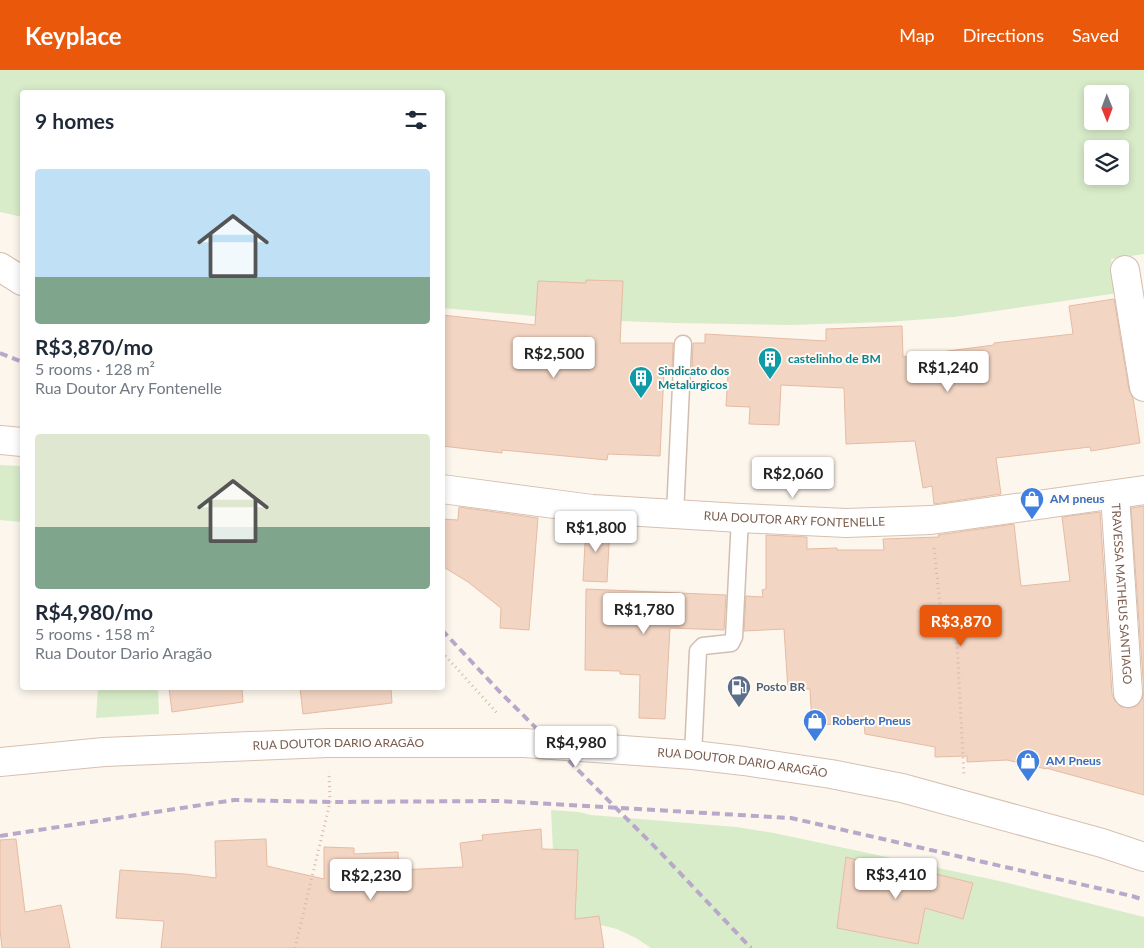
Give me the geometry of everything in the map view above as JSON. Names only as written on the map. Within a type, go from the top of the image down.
[{"type":"main road","points":[[0,267],[20,280]]},
{"type":"main road","points":[[1125,270],[1141,347],[1144,387]]},
{"type":"main road","points":[[0,440],[20,442]]},
{"type":"main road","name":"RUA DOUTOR ARY FONTENELLE","points":[[445,489],[592,509],[846,523],[931,520],[1144,490]]},
{"type":"main road","name":"TRAVESSA MATHEUS SANTIAGO","points":[[1116,494],[1128,693]]},
{"type":"main road","name":"RUA DOUTOR DARIO ARAGÃO","points":[[0,762],[104,752],[327,743],[524,744],[693,755],[830,774],[902,788],[1102,843],[1144,857]]},
{"type":"lane","points":[[675,514],[684,344]]},
{"type":"lane","points":[[693,755],[698,651],[703,646],[728,644],[734,638],[740,518]]},
{"type":"path","points":[[931,520],[942,625],[956,624],[966,806]]},
{"type":"path","points":[[445,655],[524,744]]},
{"type":"path","points":[[295,948],[330,802],[327,743]]},
{"type":"green space","points":[[0,70],[1144,70],[1144,254],[1111,259],[1118,293],[954,317],[888,322],[789,325],[566,319],[445,308],[445,90],[20,90],[20,217],[0,212]]},
{"type":"green space","points":[[0,465],[20,466],[20,522],[0,520]]},
{"type":"green space","points":[[98,690],[158,690],[159,714],[96,718]]},
{"type":"green space","points":[[551,810],[736,827],[774,833],[1004,882],[1144,917],[1144,948],[651,948],[617,929],[567,917],[555,891]]},
{"type":"building","points":[[586,280],[623,281],[620,343],[673,343],[672,372],[664,372],[660,456],[608,454],[607,460],[502,450],[502,453],[445,446],[445,315],[535,325],[538,281],[586,283]]},
{"type":"building","points":[[1114,299],[1140,443],[1091,451],[1090,447],[996,458],[1001,494],[934,504],[932,486],[923,488],[915,441],[846,444],[844,388],[781,385],[779,425],[749,424],[750,407],[726,406],[728,375],[692,373],[693,343],[705,343],[705,334],[826,341],[826,329],[902,326],[903,357],[994,345],[994,343],[1073,334],[1069,306]]},
{"type":"building","points":[[1144,506],[1144,692],[1131,508]]},
{"type":"building","points":[[459,507],[538,518],[529,630],[500,628],[501,608],[468,582],[445,568],[445,519],[458,520]]},
{"type":"building","points":[[1100,512],[1112,694],[1115,701],[1121,707],[1130,708],[1137,706],[1144,692],[1144,795],[1046,768],[1007,760],[967,762],[967,756],[935,757],[935,747],[865,734],[864,723],[812,725],[810,689],[788,690],[784,629],[744,631],[746,596],[763,597],[762,590],[766,589],[766,535],[807,537],[807,549],[884,550],[883,539],[939,537],[938,535],[1014,524],[1021,586],[1070,581],[1062,517]]},
{"type":"building","points":[[586,524],[610,526],[607,582],[583,581]]},
{"type":"building","points":[[586,589],[726,595],[724,630],[670,628],[665,719],[639,718],[640,675],[620,674],[620,671],[585,670]]},
{"type":"building","points":[[169,690],[242,690],[243,702],[172,712]]},
{"type":"building","points":[[300,690],[391,690],[392,703],[303,714]]},
{"type":"building","points":[[541,829],[542,849],[578,850],[575,919],[599,916],[604,948],[161,948],[164,921],[116,918],[120,870],[216,878],[215,841],[266,839],[267,866],[324,879],[324,847],[354,848],[354,854],[398,852],[399,870],[463,867],[460,843],[483,840],[482,835]]},
{"type":"building","points":[[16,839],[25,912],[61,905],[70,948],[2,948],[0,930],[0,840]]},
{"type":"building","points":[[846,857],[893,870],[894,864],[973,883],[963,919],[925,908],[918,944],[837,928]]},
{"type":"railway","points":[[0,353],[20,361]]},
{"type":"railway","points":[[445,633],[499,691],[661,853],[751,948]]},
{"type":"railway","points":[[0,836],[234,800],[330,802],[499,801],[791,818],[1144,900]]},
{"type":"place","name":"castelinho de BM","points":[[770,380]]},
{"type":"place","name":"Sindicato dos Metalúrgicos","points":[[641,399]]},
{"type":"place","name":"AM pneus","points":[[1032,520]]},
{"type":"place","name":"Posto BR","points":[[739,708]]},
{"type":"place","name":"Roberto Pneus","points":[[815,742]]},
{"type":"place","name":"AM Pneus","points":[[1028,782]]}]
